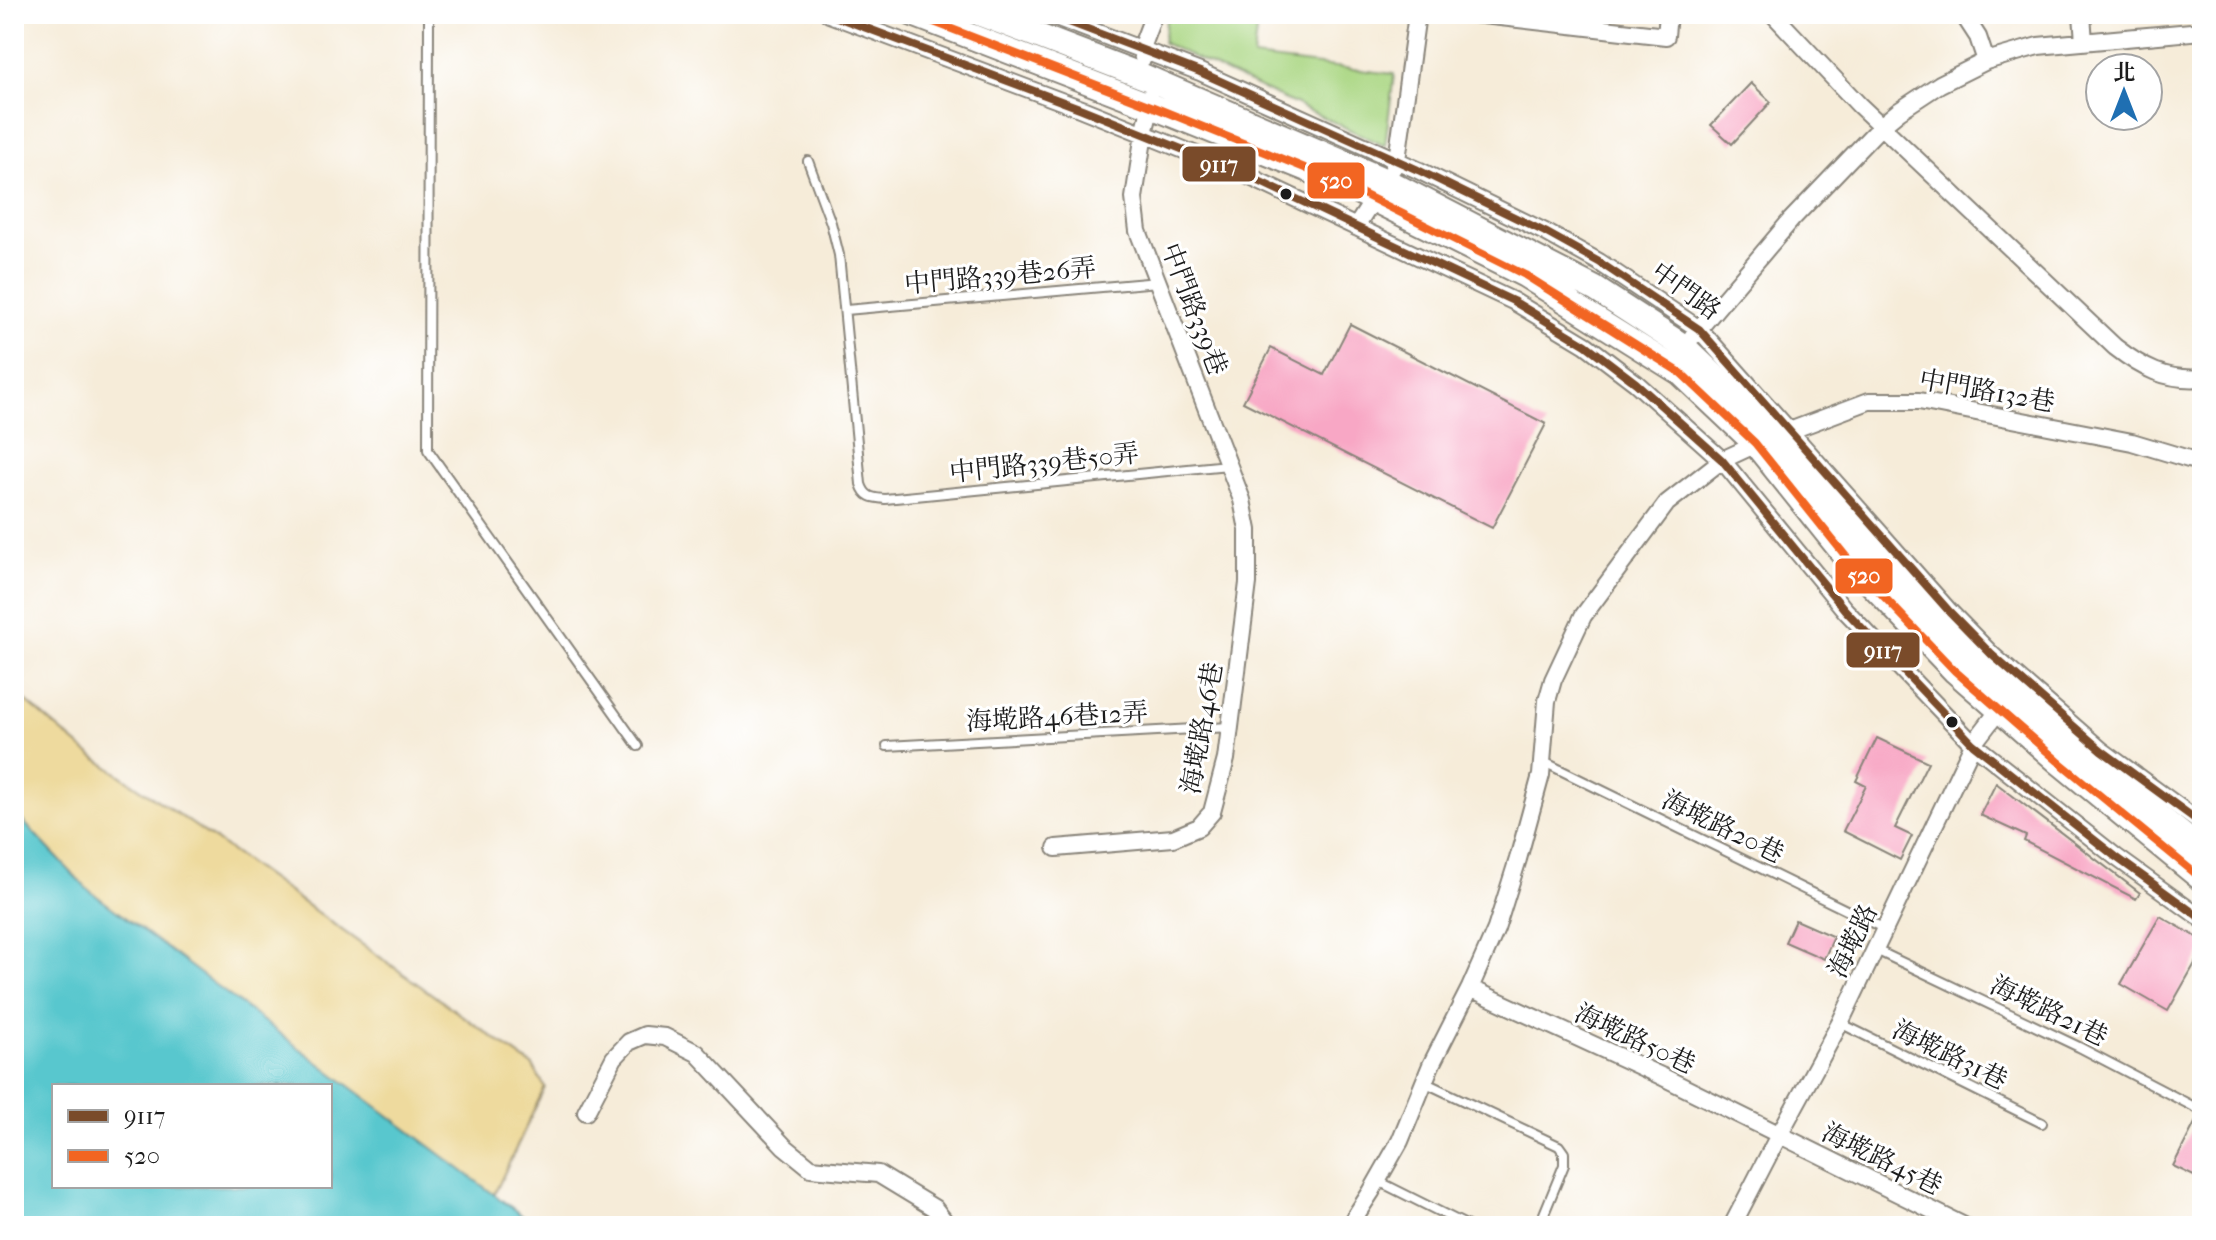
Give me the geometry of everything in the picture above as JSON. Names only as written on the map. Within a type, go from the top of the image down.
[{"type":"main road","name":"中門路","points":[[913,14],[1337,181],[1386,180],[1525,275],[1681,373],[1773,437]]},
{"type":"main road","name":"中門路","points":[[981,14],[1145,77],[1386,180],[1691,338],[1773,437],[1848,559],[1955,671],[2012,696],[2202,851]]},
{"type":"main road","name":"中門路","points":[[2012,696],[2058,761],[2202,879]]},
{"type":"street","points":[[829,14],[1144,133],[1246,175],[1513,301],[1586,345],[1636,383],[1722,460],[1845,610],[1973,744],[2116,857],[2202,919]]},
{"type":"street","name":"中門路","points":[[1048,14],[1200,72],[1386,180]]},
{"type":"street","points":[[1141,48],[1154,14]]},
{"type":"street","points":[[1356,227],[1386,180],[1417,14]]},
{"type":"street","points":[[1474,14],[1666,36],[1668,14]]},
{"type":"street","points":[[1773,14],[1859,105],[2127,356],[2162,375],[2202,378]]},
{"type":"street","points":[[1963,14],[1978,37],[1986,61]]},
{"type":"street","points":[[2082,14],[2084,42]]},
{"type":"street","points":[[1691,338],[1791,220],[1882,125],[1940,84],[1986,61],[2038,46],[2202,31]]},
{"type":"street","name":"中門路339巷","points":[[1141,48],[1151,106],[1134,198],[1138,231],[1242,500],[1248,530],[1248,583]]},
{"type":"street","name":"中門路132巷","points":[[1349,1226],[1400,1141],[1424,1082],[1496,929],[1541,775],[1547,701],[1553,680],[1583,616],[1667,503],[1722,460],[1869,401],[1919,401],[2132,442],[2202,463]]},
{"type":"street","name":"中門路","points":[[1773,437],[1992,655],[2012,696],[2101,750],[2202,824]]},
{"type":"street","name":"海墘路46巷","points":[[1056,848],[1173,838],[1199,827],[1212,812],[1226,759],[1248,583]]},
{"type":"street","name":"海墘路","points":[[1732,1226],[1840,1023],[1973,744],[2012,696]]},
{"type":"street","name":"海墘路50巷","points":[[1470,988],[1661,1076],[1779,1135]]},
{"type":"street","points":[[586,1112],[614,1058],[629,1042],[645,1035],[665,1037],[697,1053],[784,1146],[811,1168],[878,1174],[934,1208],[948,1226]]},
{"type":"street","name":"海墘路45巷","points":[[1779,1135],[1964,1226]]},
{"type":"lane","points":[[429,14],[428,450],[638,746]]},
{"type":"lane","points":[[808,161],[831,223],[839,255],[846,310]]},
{"type":"lane","name":"中門路339巷26弄","points":[[846,310],[1159,282]]},
{"type":"lane","name":"中門路339巷50弄","points":[[846,310],[861,484],[864,493],[872,498],[1229,465]]},
{"type":"lane","name":"海墘路46巷12弄","points":[[887,746],[1230,727]]},
{"type":"lane","name":"海墘路20巷","points":[[1542,761],[1886,929]]},
{"type":"lane","name":"海墘路21巷","points":[[1876,950],[2079,1047],[2202,1111]]},
{"type":"lane","name":"海墘路31巷","points":[[1840,1023],[2042,1123]]},
{"type":"lane","points":[[1424,1082],[1559,1146],[1564,1153],[1564,1165],[1539,1226]]},
{"type":"lane","points":[[1377,1181],[1468,1226]]},
{"type":"green space","points":[[1167,14],[1258,14],[1253,57],[1394,74],[1385,146],[1163,43]]},
{"type":"sand","points":[[14,691],[85,751],[533,1066],[545,1087],[494,1195],[86,888],[14,812]]},
{"type":"water","points":[[14,812],[86,888],[536,1226],[14,1226]]},
{"type":"building","points":[[1751,83],[1771,102],[1732,144],[1711,125]]},
{"type":"building","points":[[1350,324],[1546,424],[1492,528],[1243,402],[1271,348],[1324,375]]},
{"type":"building","points":[[1877,738],[1928,762],[1895,828],[1912,836],[1900,860],[1843,831],[1866,786],[1856,781]]},
{"type":"building","points":[[1996,783],[2140,893],[2136,899],[2024,841],[2026,836],[1980,815]]},
{"type":"building","points":[[2160,916],[2202,940],[2202,951],[2168,1011],[2121,984]]},
{"type":"building","points":[[1795,920],[1834,937],[1824,959],[1785,942]]},
{"type":"building","points":[[2198,1117],[2202,1118],[2202,1180],[2173,1166]]},
{"type":"transit line","name":"9117","points":[[829,14],[1082,109],[1246,175],[1513,301],[1586,345],[1636,383],[1722,460],[1845,610],[1973,744],[2116,857],[2202,919]]},
{"type":"transit line","name":"520","points":[[913,14],[1337,181],[1525,275],[1681,373],[1755,443],[1848,559],[1955,671],[2058,761],[2202,879]]},
{"type":"transit line","name":"9117","points":[[1048,14],[1200,72],[1418,170],[1599,262],[1699,329],[1948,610],[1992,655],[2101,750],[2202,824]]}]
